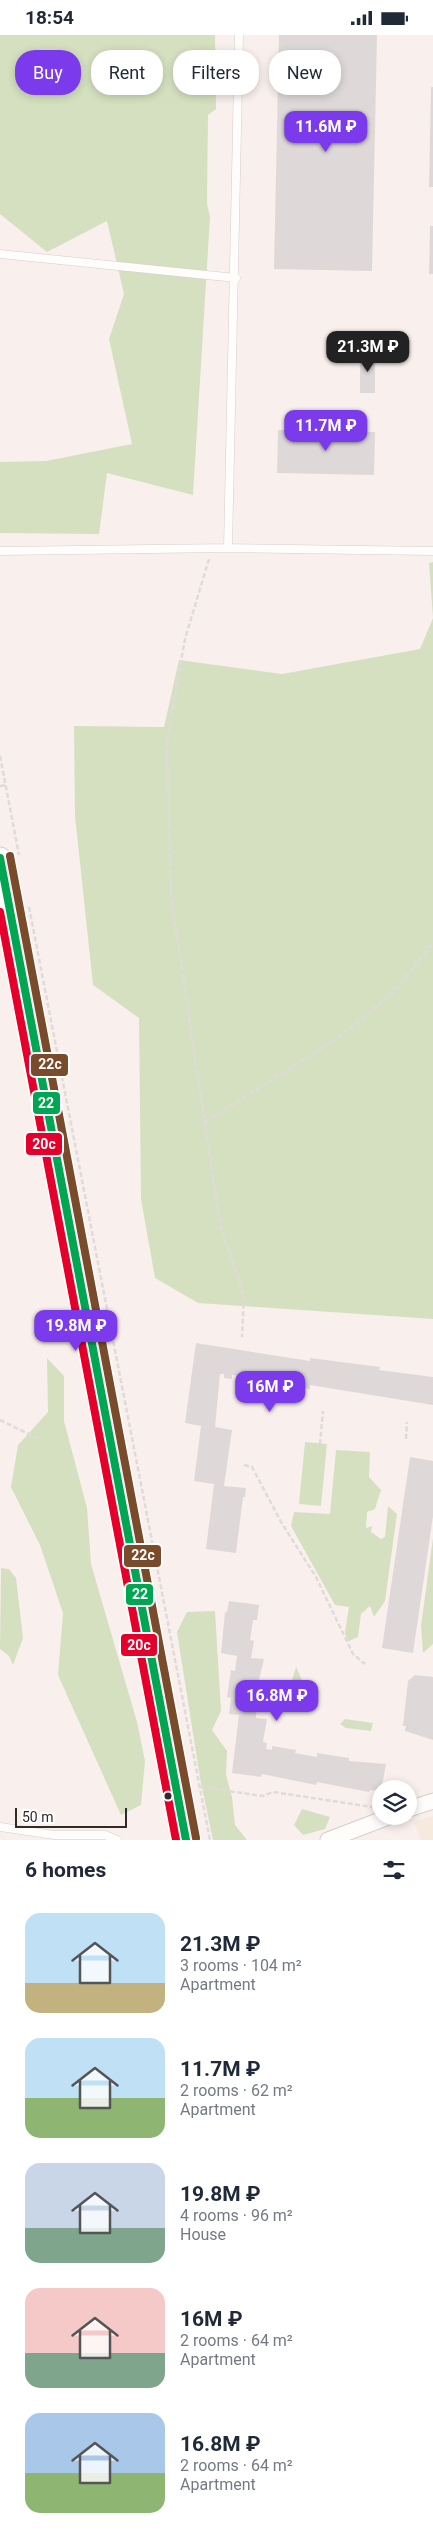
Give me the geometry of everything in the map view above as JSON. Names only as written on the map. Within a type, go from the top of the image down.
[{"type":"street","points":[[0,858],[186,1840]]},
{"type":"street","points":[[417,1806],[433,1801]]},
{"type":"street","points":[[328,1840],[372,1823]]},
{"type":"lane","points":[[228,548],[236,278],[239,35]]},
{"type":"lane","points":[[0,254],[236,278]]},
{"type":"lane","points":[[0,551],[228,548],[433,551]]},
{"type":"lane","points":[[0,1827],[54,1835],[105,1835],[117,1840]]},
{"type":"path","points":[[212,548],[185,639],[167,741],[171,897],[220,1223],[244,1296],[242,1337]]},
{"type":"path","points":[[0,756],[21,864]]},
{"type":"path","points":[[0,786],[6,785]]},
{"type":"path","points":[[28,903],[210,1840]]},
{"type":"path","points":[[205,1122],[336,1039],[395,991],[433,942]]},
{"type":"path","points":[[320,1444],[323,1411]]},
{"type":"path","points":[[0,1420],[39,1439]]},
{"type":"path","points":[[406,1439],[407,1422]]},
{"type":"path","points":[[244,1465],[252,1467],[281,1522],[316,1577],[353,1654],[365,1664]]},
{"type":"path","points":[[200,1787],[263,1796],[273,1792],[372,1807]]},
{"type":"shaded area","points":[[433,1816],[433,1840],[421,1840],[415,1825],[417,1825],[417,1821]]},
{"type":"green space","points":[[0,35],[215,35],[215,50],[173,50],[173,95],[216,95],[216,109],[208,115],[207,204],[210,217],[193,495],[107,473],[99,534],[0,533],[0,462],[46,461],[132,444],[109,339],[124,294],[107,221],[47,252],[0,214]]},
{"type":"green space","points":[[433,562],[433,618],[429,563]]},
{"type":"green space","points":[[433,618],[433,1319],[198,1303],[155,1278],[141,1199],[139,1018],[93,985],[75,816],[74,726],[164,727],[179,660],[282,674],[420,649]]},
{"type":"green space","points":[[47,1358],[64,1376],[64,1421],[87,1508],[91,1564],[137,1722],[145,1761],[141,1805],[121,1815],[58,1675],[63,1613],[40,1545],[11,1487],[18,1445],[48,1412]]},
{"type":"green space","points":[[305,1442],[327,1444],[321,1506],[299,1504]]},
{"type":"green space","points":[[336,1450],[370,1452],[369,1477],[381,1490],[375,1509],[367,1512],[366,1528],[372,1526],[371,1532],[381,1539],[385,1537],[388,1506],[397,1514],[385,1601],[374,1617],[370,1606],[361,1614],[358,1637],[347,1642],[345,1632],[349,1607],[335,1605],[291,1526],[294,1512],[330,1514]]},
{"type":"green space","points":[[433,1538],[433,1644],[423,1653],[421,1626]]},
{"type":"green space","points":[[1,1568],[9,1569],[16,1578],[23,1638],[13,1665],[9,1656],[0,1649]]},
{"type":"green space","points":[[215,1611],[221,1711],[212,1730],[227,1751],[226,1775],[232,1797],[235,1825],[247,1840],[213,1840],[200,1778],[177,1632],[187,1612]]},
{"type":"green space","points":[[296,1667],[303,1684],[304,1695],[296,1711],[292,1710],[292,1680]]},
{"type":"green space","points":[[345,1719],[373,1723],[371,1731],[346,1728],[340,1724]]},
{"type":"green space","points":[[302,1809],[330,1817],[325,1829],[303,1835],[294,1825]]},
{"type":"building","points":[[279,35],[377,35],[372,271],[274,269],[278,95],[341,95],[341,50],[279,50]]},
{"type":"building","points":[[431,87],[433,87],[433,187],[429,187]]},
{"type":"building","points":[[430,226],[433,226],[433,274],[429,274]]},
{"type":"building","points":[[360,354],[375,354],[375,393],[360,393]]},
{"type":"building","points":[[278,430],[375,432],[374,475],[277,473]]},
{"type":"building","points":[[196,1343],[310,1361],[310,1358],[380,1367],[379,1370],[433,1377],[433,1405],[310,1385],[310,1389],[239,1379],[239,1376],[232,1375],[232,1379],[224,1378],[224,1374],[220,1374],[215,1427],[232,1430],[224,1486],[246,1488],[245,1497],[243,1497],[236,1553],[206,1549],[214,1484],[194,1481],[201,1426],[185,1423]]},
{"type":"building","points":[[410,1457],[433,1461],[433,1516],[413,1653],[382,1648]]},
{"type":"building","points":[[229,1601],[259,1605],[257,1620],[253,1620],[250,1640],[254,1641],[251,1658],[264,1659],[257,1688],[256,1718],[267,1719],[263,1742],[267,1743],[266,1749],[272,1750],[272,1746],[296,1750],[295,1753],[317,1757],[317,1753],[349,1758],[349,1761],[386,1764],[383,1780],[372,1780],[372,1790],[369,1792],[317,1782],[316,1785],[262,1774],[261,1777],[232,1773],[239,1715],[229,1714],[231,1698],[227,1697],[231,1670],[235,1671],[237,1656],[221,1653],[225,1612],[227,1612]]},
{"type":"building","points":[[415,1675],[433,1677],[433,1740],[405,1731],[406,1726],[403,1726],[408,1681]]},
{"type":"transit line","name":"22c","points":[[10,856],[196,1838]]},
{"type":"transit line","name":"22","points":[[0,858],[186,1840]]},
{"type":"transit line","name":"20с","points":[[0,912],[176,1840]]}]
